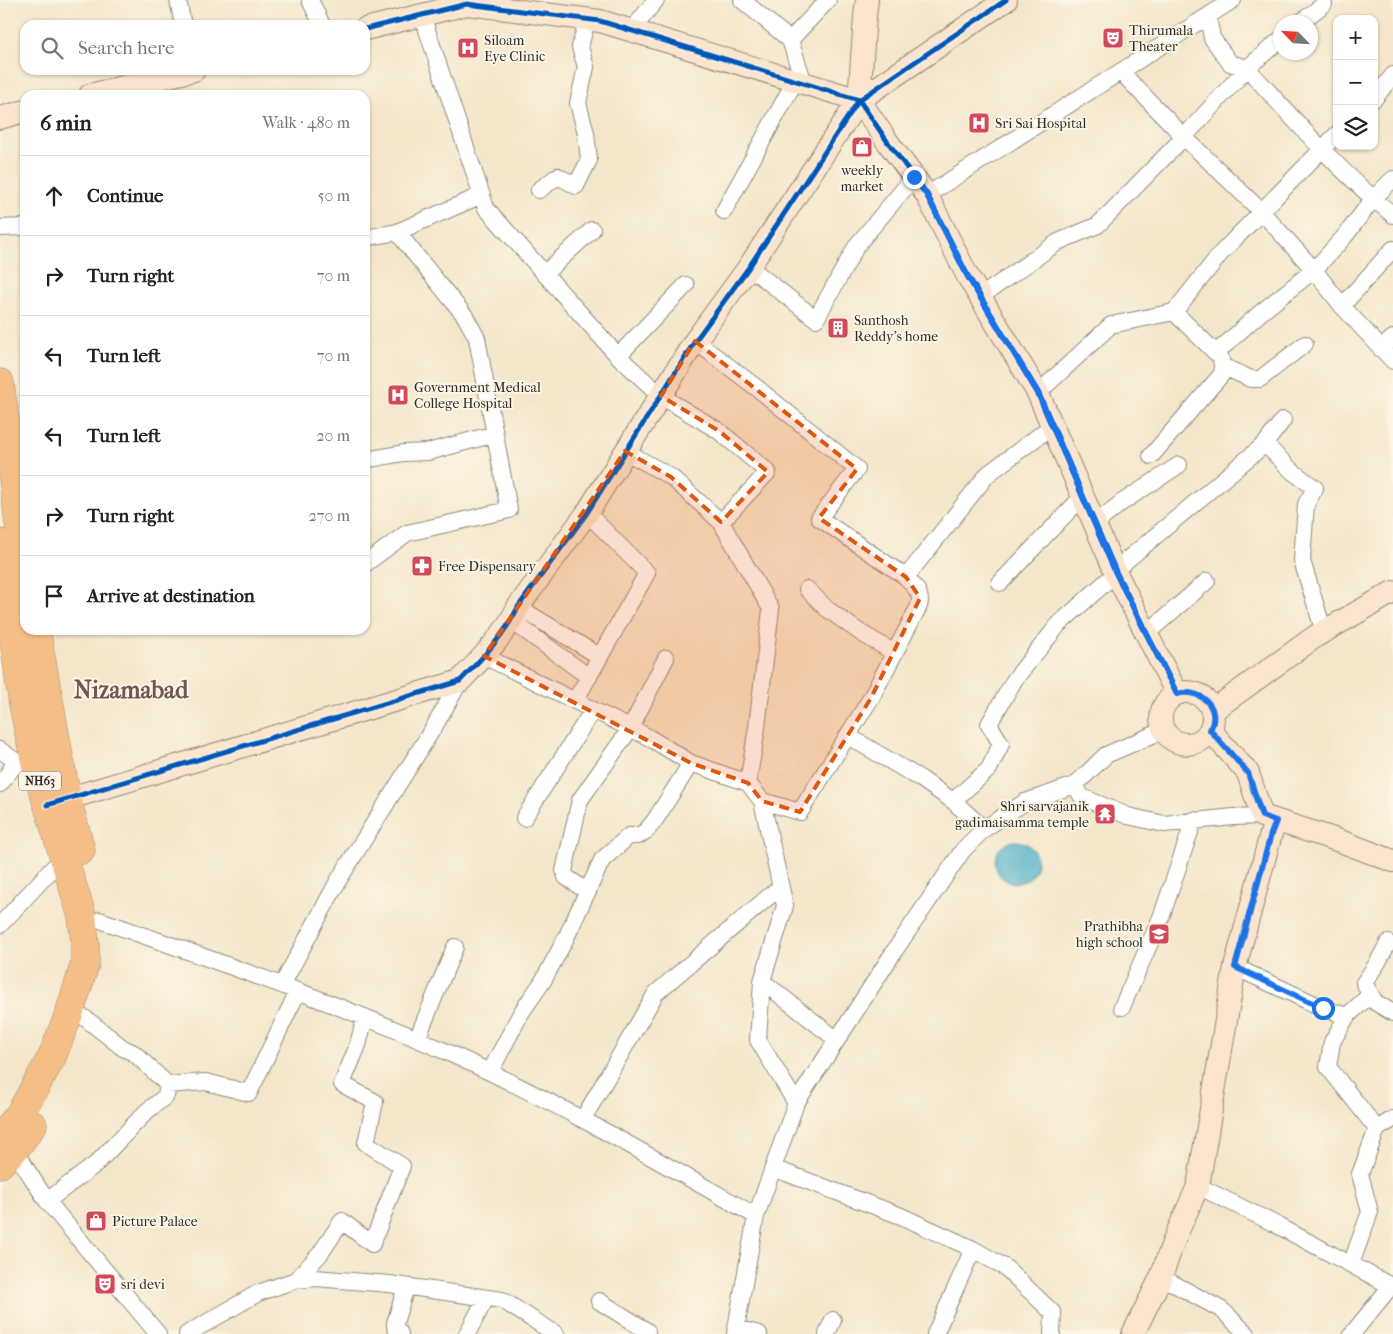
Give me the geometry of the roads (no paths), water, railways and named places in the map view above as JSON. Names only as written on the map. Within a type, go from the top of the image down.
[{"type":"highway","points":[[0,383],[20,529]]},
{"type":"highway","name":"NH63","points":[[0,542],[23,704],[27,766],[59,795],[100,920],[102,946],[101,961],[85,1018],[60,1081],[41,1115],[5,1150]]},
{"type":"highway","name":"NH63","points":[[5,1150],[19,1115],[35,1091],[52,1057],[69,1014],[85,964],[86,942],[82,916],[65,855],[59,795],[37,635]]},
{"type":"street","points":[[180,0],[182,20]]},
{"type":"street","points":[[310,0],[320,20]]},
{"type":"street","points":[[632,30],[656,0]]},
{"type":"street","points":[[724,211],[800,82],[790,40],[742,0]]},
{"type":"street","points":[[790,40],[828,0]]},
{"type":"street","points":[[867,0],[864,16],[859,100],[887,142],[927,195],[967,275],[1038,393],[1116,572],[1177,694]]},
{"type":"street","points":[[927,195],[1233,0]]},
{"type":"street","points":[[370,28],[469,2],[600,21],[859,100]]},
{"type":"street","points":[[282,985],[338,881],[434,727],[460,681],[484,656],[588,513],[695,341],[749,267],[859,100],[996,3]]},
{"type":"street","points":[[1310,15],[1324,4]]},
{"type":"street","points":[[422,15],[486,208],[618,356],[661,396],[719,432],[768,472],[721,522]]},
{"type":"street","points":[[1208,16],[1212,38],[1230,63],[1247,68],[1320,149],[1373,199],[1393,215]]},
{"type":"street","points":[[539,190],[558,176],[576,186],[589,160],[586,133],[578,103],[586,66],[580,47],[587,20]]},
{"type":"street","points":[[980,297],[1058,242],[1098,225],[1184,137],[1247,68],[1273,46]]},
{"type":"street","points":[[1121,72],[1184,137],[1262,212],[1314,270],[1342,306],[1387,343],[1393,361]]},
{"type":"street","points":[[110,90],[172,75]]},
{"type":"street","points":[[1378,94],[1393,75]]},
{"type":"street","points":[[0,118],[20,112]]},
{"type":"street","points":[[1038,393],[1111,325],[1174,312],[1221,253],[1333,138]]},
{"type":"street","points":[[749,267],[816,319],[857,245],[914,177]]},
{"type":"street","points":[[1151,456],[1222,374],[1220,358],[1259,314],[1314,270],[1346,236],[1373,199],[1393,179]]},
{"type":"street","points":[[370,237],[397,232],[482,195]]},
{"type":"street","points":[[0,228],[20,227]]},
{"type":"street","points":[[544,274],[592,230]]},
{"type":"street","points":[[370,560],[407,533],[509,510],[477,338],[465,316],[397,232]]},
{"type":"street","points":[[1342,306],[1393,249]]},
{"type":"street","points":[[618,356],[686,285]]},
{"type":"street","points":[[1174,312],[1220,358],[1251,379],[1260,379],[1305,344]]},
{"type":"street","points":[[695,341],[757,388],[857,470],[819,518],[906,577],[919,593],[921,602],[871,698],[800,812],[762,801]]},
{"type":"street","points":[[953,801],[988,769],[1001,744],[989,724],[1015,679],[1058,624],[1204,497],[1215,485],[1235,471],[1265,444],[1283,420]]},
{"type":"street","points":[[906,577],[988,474],[1052,426]]},
{"type":"street","points":[[370,459],[404,453],[428,452],[495,434]]},
{"type":"street","points":[[1265,444],[1292,471],[1316,488],[1306,504],[1302,561],[1324,632]]},
{"type":"street","points":[[625,451],[671,477],[721,522],[771,609],[757,728],[748,783]]},
{"type":"street","points":[[1095,524],[1121,503],[1179,466]]},
{"type":"street","points":[[1000,583],[1083,496]]},
{"type":"street","points":[[575,701],[647,573],[588,513]]},
{"type":"street","points":[[1146,634],[1207,581]]},
{"type":"street","points":[[807,589],[827,609],[861,633],[895,653]]},
{"type":"street","points":[[1133,1334],[1161,1277],[1174,1240],[1198,1186],[1235,967],[1271,834],[1269,819],[1248,773],[1211,720],[1208,703],[1202,696],[1186,692],[1177,694],[1170,698],[1162,713],[1161,722],[1164,730],[1176,742],[1192,744],[1200,740],[1211,720],[1324,632],[1393,592]]},
{"type":"street","points":[[515,614],[600,656]]},
{"type":"street","points":[[515,614],[589,677]]},
{"type":"street","points":[[484,656],[630,728],[691,763],[748,783],[762,801],[785,906],[762,981],[758,1040],[796,1103]]},
{"type":"street","points":[[588,892],[566,877],[564,871],[579,804],[630,728],[666,658]]},
{"type":"street","points":[[59,795],[460,681]]},
{"type":"street","points":[[524,818],[593,710]]},
{"type":"street","points":[[760,1334],[735,1331],[756,1216],[796,1103],[895,950],[963,850],[984,829],[1025,802],[1075,785],[1106,755],[1164,730]]},
{"type":"street","points":[[848,736],[922,779],[953,801],[984,829]]},
{"type":"street","points":[[0,750],[27,766],[0,784]]},
{"type":"street","points":[[490,1072],[521,1013],[543,981],[602,860],[629,836],[638,836],[646,830],[655,820],[691,763]]},
{"type":"street","points":[[1075,785],[1082,797],[1128,816],[1164,824],[1194,820],[1269,819],[1340,841],[1393,861]]},
{"type":"street","points":[[1122,1007],[1162,915],[1194,820]]},
{"type":"street","points":[[0,925],[65,855]]},
{"type":"street","points":[[583,1119],[656,993],[780,886]]},
{"type":"street","points":[[100,920],[366,1016],[417,1039],[490,1072],[583,1119],[756,1216]]},
{"type":"street","points":[[1388,943],[1364,984],[1374,1002],[1393,1013]]},
{"type":"street","points":[[417,1039],[455,947]]},
{"type":"street","points":[[1235,967],[1323,1008],[1347,1016]]},
{"type":"street","points":[[762,981],[837,1040]]},
{"type":"street","points":[[85,1018],[123,1048],[134,1053],[168,1085],[206,1082],[249,1093],[298,991]]},
{"type":"street","points":[[1370,995],[1347,1016],[1332,1042],[1328,1067],[1377,1129]]},
{"type":"street","points":[[296,1280],[320,1254],[342,1221],[372,1244],[402,1166],[366,1143],[375,1102],[342,1084],[358,1045],[366,1016]]},
{"type":"street","points":[[47,1201],[96,1164],[147,1111],[166,1096],[168,1085]]},
{"type":"street","points":[[1351,1264],[1370,1212],[1360,1174],[1377,1129],[1393,1119]]},
{"type":"street","points":[[5,1150],[158,1334]]},
{"type":"street","points":[[773,1168],[901,1216],[973,1249],[1006,1268],[1053,1313],[1052,1334]]},
{"type":"street","points":[[1198,1186],[1392,1286],[1352,1334]]},
{"type":"street","points":[[935,1334],[973,1249]]},
{"type":"street","points":[[1161,1277],[1222,1310],[1247,1334]]},
{"type":"street","points":[[187,1334],[258,1293],[296,1280],[315,1278],[406,1287],[502,1300],[556,1334]]},
{"type":"street","points":[[400,1334],[395,1327],[395,1322],[406,1287]]},
{"type":"street","points":[[467,1334],[486,1298]]},
{"type":"street","points":[[599,1301],[647,1331],[646,1334]]},
{"type":"water","points":[[1020,841],[1028,844],[1034,850],[1037,862],[1034,874],[1028,880],[1012,883],[1004,880],[998,874],[995,858],[998,850],[1004,844]]},
{"type":"place","name":"Thirumala Theater","points":[[1113,38]]},
{"type":"place","name":"Siloam Eye Clinic","points":[[468,48]]},
{"type":"place","name":"Sri Sai Hospital","points":[[979,123]]},
{"type":"place","name":"weekly market","points":[[862,147]]},
{"type":"place","name":"Santhosh Reddy's home","points":[[838,328]]},
{"type":"place","name":"Government Medical College Hospital","points":[[398,395]]},
{"type":"place","name":"Free Dispensary","points":[[422,566]]},
{"type":"place","name":"Shri sarvajanik gadimaisamma temple","points":[[1105,814]]},
{"type":"place","name":"Prathibha high school","points":[[1159,934]]},
{"type":"place","name":"Picture Palace","points":[[96,1221]]},
{"type":"place","name":"sri devi","points":[[105,1284]]},
{"type":"district","name":"Nizamabad","points":[[131,690]]}]
